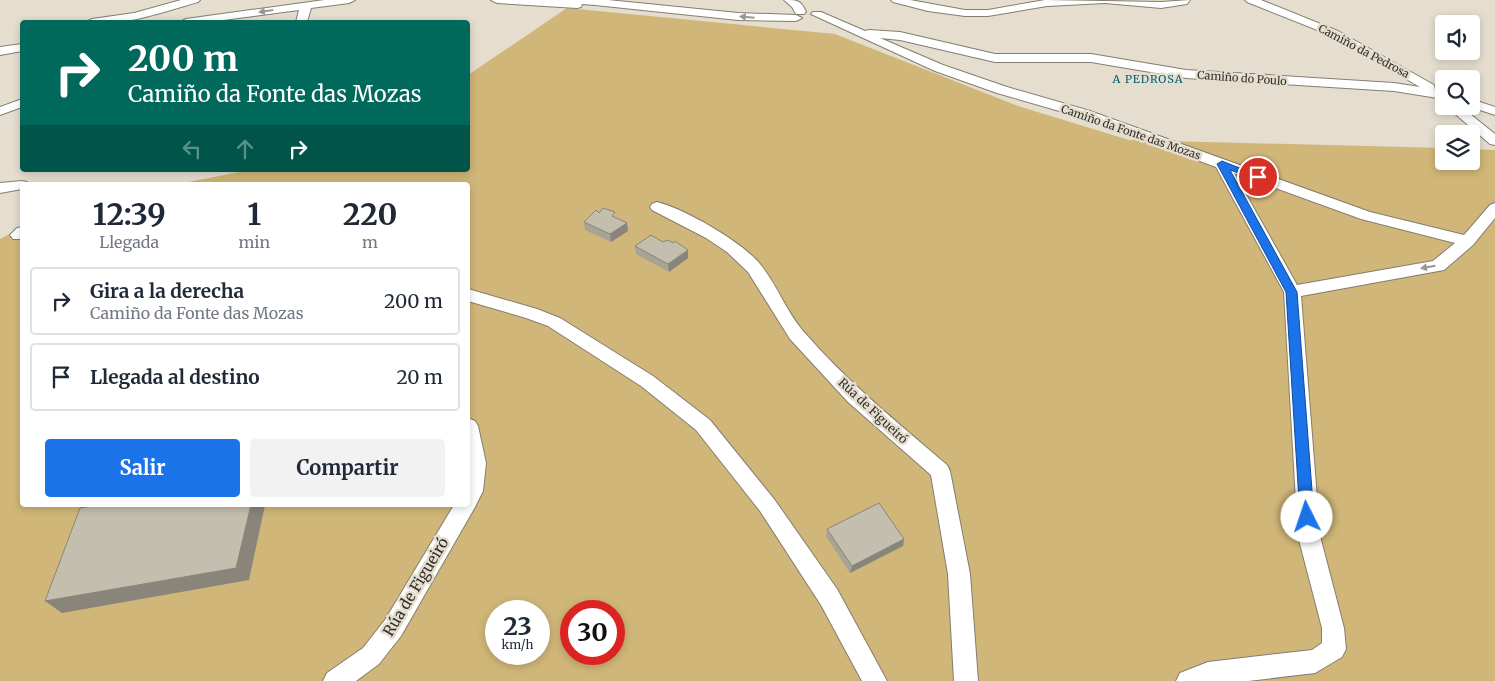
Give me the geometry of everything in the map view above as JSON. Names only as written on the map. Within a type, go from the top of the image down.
[{"type":"street","points":[[106,20],[135,16],[194,0]]},
{"type":"street","points":[[206,20],[349,0]]},
{"type":"street","points":[[497,0],[655,8]]},
{"type":"street","points":[[566,0],[760,18],[798,15],[797,5],[790,0]]},
{"type":"street","points":[[897,0],[928,8],[965,13],[988,12],[1046,3],[1105,0],[1161,5],[1183,2],[1184,0]]},
{"type":"street","name":"Camiño da Pedrosa","points":[[1251,0],[1334,33],[1435,91]]},
{"type":"street","points":[[302,20],[306,5]]},
{"type":"street","name":"Camiño da Fonte das Mozas","points":[[798,15],[807,11],[817,14],[939,68],[1002,90],[1085,114],[1366,216],[1468,240]]},
{"type":"street","points":[[808,22],[818,19],[817,14]]},
{"type":"street","name":"Camiño da Fonte das Mozas","points":[[798,15],[808,22],[859,32]]},
{"type":"street","name":"Camiño do Poulo","points":[[859,32],[900,36],[995,58],[1091,58],[1202,76],[1394,87],[1435,95]]},
{"type":"street","points":[[0,51],[20,47]]},
{"type":"street","points":[[0,111],[20,104]]},
{"type":"street","points":[[1480,106],[1495,111]]},
{"type":"street","points":[[1463,115],[1495,140]]},
{"type":"street","points":[[1188,681],[1208,674],[1315,661],[1334,649],[1333,628],[1308,536],[1292,292],[1222,164]]},
{"type":"street","points":[[0,188],[20,185]]},
{"type":"street","name":"Rúa de Figueiró","points":[[658,207],[711,234],[733,248],[754,268],[796,334],[855,397],[940,471],[959,574],[966,681]]},
{"type":"street","points":[[1292,292],[1438,266],[1468,240],[1495,208]]},
{"type":"street","points":[[470,296],[531,313],[554,322],[647,381],[703,425],[767,505],[829,597],[875,681]]},
{"type":"street","points":[[470,432],[475,448],[478,470],[470,494]]},
{"type":"street","name":"Rúa de Figueiró","points":[[336,681],[371,656],[393,628],[464,507]]},
{"type":"shaded area","points":[[567,8],[835,34],[1018,106],[1129,140],[1435,148],[1435,170],[1480,170],[1480,149],[1495,150],[1495,681],[0,681],[0,239],[20,228],[20,507],[470,507],[470,182],[188,182],[240,172],[470,172],[470,74]]},
{"type":"building","points":[[603,208],[615,212],[612,216],[627,223],[610,234],[584,222],[596,210],[599,213]]},
{"type":"building","points":[[651,235],[663,242],[668,240],[673,243],[675,241],[688,250],[668,264],[635,246]]},
{"type":"building","points":[[879,503],[904,539],[852,566],[827,529]]},
{"type":"building","points":[[251,507],[236,568],[45,601],[80,508]]},
{"type":"district","name":"A PEDROSA","points":[[1148,79]]},
{"type":"route","points":[[1258,177],[1222,164],[1292,292],[1307,517]]}]
